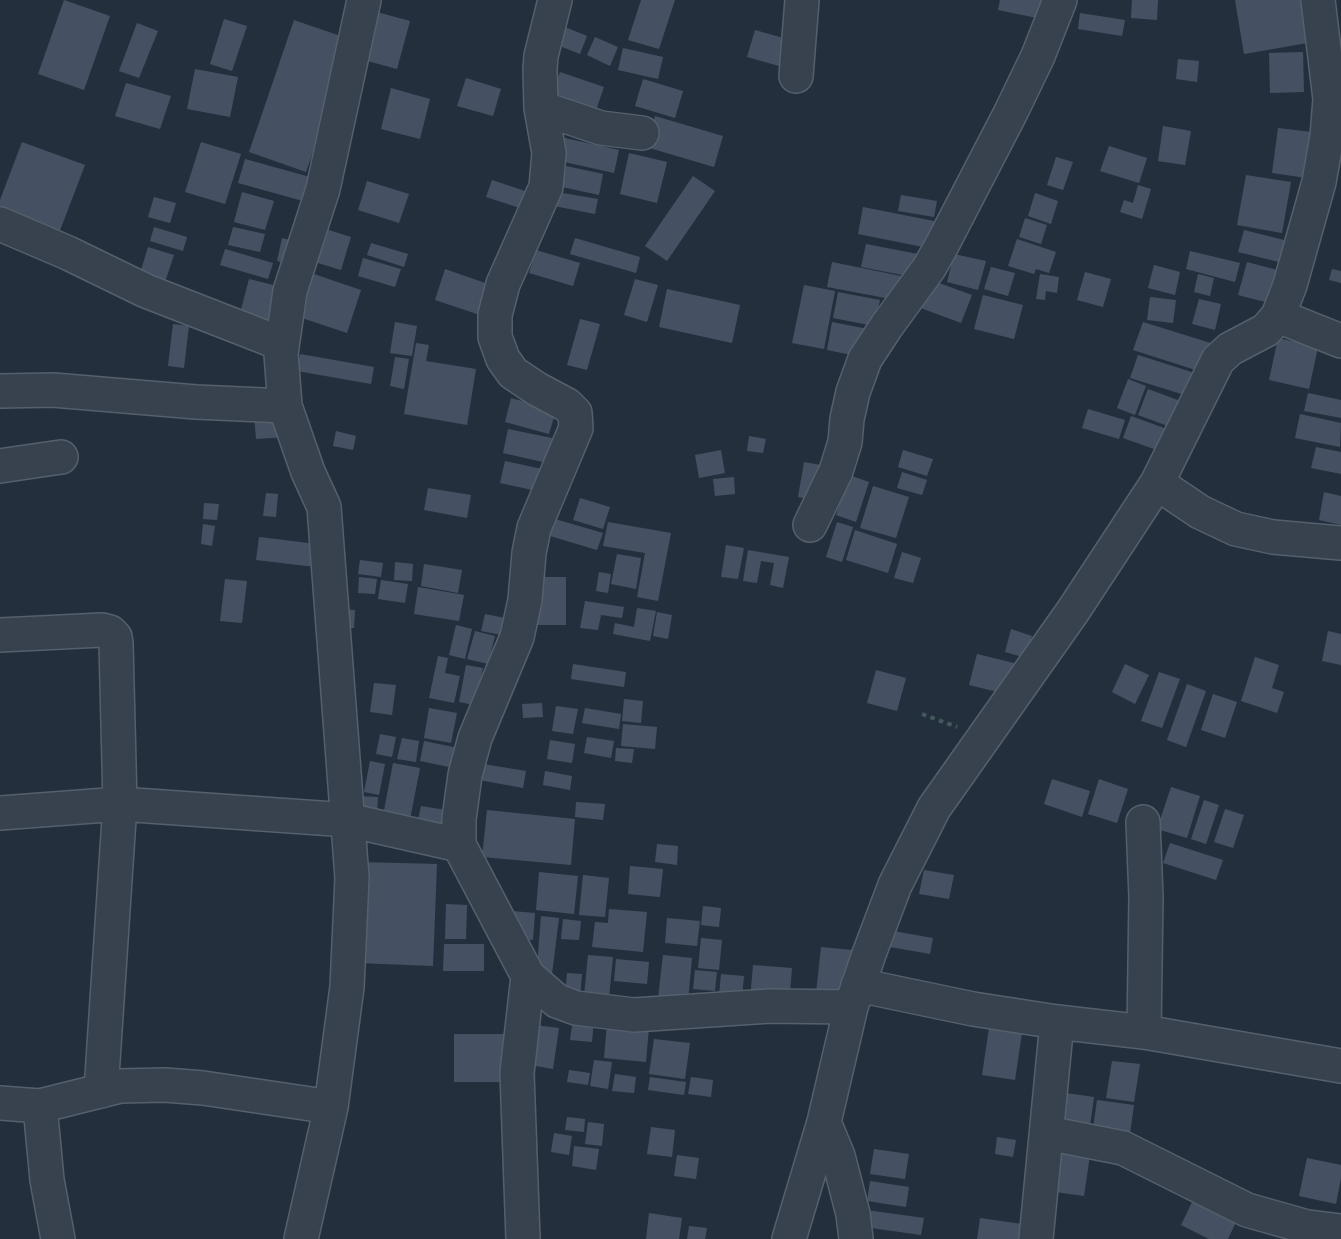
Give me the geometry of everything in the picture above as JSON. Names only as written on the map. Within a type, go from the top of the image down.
[{"type":"street","points":[[301,1239],[331,1107],[347,987],[352,878],[324,507],[308,472],[285,406],[281,354],[290,291],[323,189],[364,0]]},
{"type":"street","points":[[555,0],[542,56],[541,108],[549,153],[546,187],[503,284],[495,315],[495,337],[502,358],[513,373],[567,405],[574,413],[576,428],[534,528],[529,553],[525,600],[517,637],[470,757],[459,819],[459,845],[528,976],[557,1001],[601,1013],[633,1015],[770,1006],[855,996],[1144,1032],[1341,1066]]},
{"type":"street","points":[[796,76],[802,0]]},
{"type":"street","points":[[810,525],[836,471],[853,392],[865,359],[941,247],[1038,56],[1060,0]]},
{"type":"street","points":[[789,1239],[824,1122],[855,996],[895,885],[929,818],[983,737],[1073,611],[1157,483],[1218,360],[1230,349],[1266,330],[1278,316],[1290,285],[1319,182],[1327,137],[1330,99],[1318,0]]},
{"type":"street","points":[[541,108],[601,128],[642,133]]},
{"type":"street","points":[[0,224],[146,291],[282,344]]},
{"type":"street","points":[[1278,316],[1341,341]]},
{"type":"street","points":[[3,383],[53,390],[196,402],[285,406]]},
{"type":"street","points":[[0,466],[61,457]]},
{"type":"street","points":[[1157,483],[1200,512],[1236,529],[1273,537],[1341,543]]},
{"type":"street","points":[[0,635],[102,630],[110,632],[117,643],[120,804],[100,1091]]},
{"type":"street","points":[[0,813],[120,804],[348,819],[459,845]]},
{"type":"street","points":[[1143,822],[1146,897],[1144,1032]]},
{"type":"street","points":[[523,1239],[517,1074],[528,976]]},
{"type":"street","points":[[1036,1239],[1057,1022]]},
{"type":"street","points":[[0,1103],[40,1106],[131,1085],[203,1088],[331,1107]]},
{"type":"street","points":[[40,1106],[47,1180],[58,1239]]},
{"type":"street","points":[[824,1122],[838,1156],[853,1214],[856,1239]]},
{"type":"street","points":[[1047,1133],[1123,1148],[1247,1210],[1256,1227],[1307,1227],[1339,1223]]},
{"type":"path","points":[[922,714],[983,737]]},
{"type":"building","points":[[64,0],[110,16],[84,90],[38,74]]},
{"type":"building","points":[[641,0],[675,0],[659,49],[628,40]]},
{"type":"building","points":[[1000,0],[1041,0],[1037,18],[998,10]]},
{"type":"building","points":[[1132,0],[1158,0],[1157,20],[1131,18]]},
{"type":"building","points":[[1235,0],[1306,0],[1313,42],[1244,54]]},
{"type":"building","points":[[377,12],[410,21],[397,69],[364,60]]},
{"type":"building","points":[[1080,13],[1125,20],[1122,36],[1078,29]]},
{"type":"building","points":[[224,19],[247,26],[232,71],[210,64]]},
{"type":"building","points":[[294,20],[352,40],[306,172],[249,152]]},
{"type":"building","points":[[137,23],[158,31],[139,78],[119,71]]},
{"type":"building","points":[[565,27],[587,36],[580,54],[557,45]]},
{"type":"building","points":[[755,30],[794,41],[786,68],[747,57]]},
{"type":"building","points":[[595,37],[618,47],[610,66],[587,55]]},
{"type":"building","points":[[623,48],[663,57],[658,79],[618,70]]},
{"type":"building","points":[[1303,52],[1304,92],[1270,93],[1269,53]]},
{"type":"building","points":[[1178,59],[1199,61],[1197,82],[1176,79]]},
{"type":"building","points":[[195,69],[238,77],[230,117],[187,109]]},
{"type":"building","points":[[560,72],[604,87],[594,116],[550,101]]},
{"type":"building","points":[[466,78],[501,89],[493,116],[457,106]]},
{"type":"building","points":[[643,79],[683,91],[675,118],[635,106]]},
{"type":"building","points":[[126,83],[171,96],[160,129],[115,116]]},
{"type":"building","points":[[391,88],[430,99],[420,139],[381,129]]},
{"type":"building","points":[[655,116],[723,136],[714,167],[646,147]]},
{"type":"building","points":[[1163,126],[1191,131],[1185,165],[1158,161]]},
{"type":"building","points":[[1278,128],[1320,133],[1314,179],[1272,173]]},
{"type":"building","points":[[556,136],[619,150],[614,173],[551,159]]},
{"type":"building","points":[[22,142],[85,165],[56,241],[0,220],[0,200]]},
{"type":"building","points":[[201,142],[241,154],[225,204],[185,192]]},
{"type":"building","points":[[1109,146],[1147,158],[1139,183],[1100,171]]},
{"type":"building","points":[[629,153],[667,162],[657,203],[620,194]]},
{"type":"building","points":[[1056,157],[1073,162],[1063,190],[1047,185]]},
{"type":"building","points":[[245,159],[310,177],[303,201],[238,183]]},
{"type":"building","points":[[566,166],[603,174],[599,195],[562,187]]},
{"type":"building","points":[[1246,175],[1291,182],[1282,233],[1237,225]]},
{"type":"building","points":[[693,176],[715,191],[667,261],[645,246]]},
{"type":"building","points":[[492,180],[531,193],[526,210],[486,197]]},
{"type":"building","points":[[367,181],[409,194],[399,223],[358,210]]},
{"type":"building","points":[[1138,185],[1151,189],[1142,219],[1120,212],[1124,200],[1133,203]]},
{"type":"building","points":[[242,192],[274,201],[265,230],[234,222]]},
{"type":"building","points":[[557,192],[598,199],[595,214],[554,206]]},
{"type":"building","points":[[1035,193],[1058,201],[1051,224],[1028,216]]},
{"type":"building","points":[[901,195],[937,201],[934,217],[898,211]]},
{"type":"building","points":[[154,197],[176,203],[170,223],[148,217]]},
{"type":"building","points":[[863,207],[934,221],[928,248],[858,234]]},
{"type":"building","points":[[1025,218],[1047,225],[1041,244],[1019,237]]},
{"type":"building","points":[[316,226],[351,237],[341,270],[305,259]]},
{"type":"building","points":[[154,227],[187,237],[183,251],[150,241]]},
{"type":"building","points":[[233,227],[265,234],[260,252],[228,245]]},
{"type":"building","points":[[1244,230],[1300,244],[1295,266],[1238,252]]},
{"type":"building","points":[[282,238],[302,243],[297,265],[277,261]]},
{"type":"building","points":[[575,238],[640,257],[636,273],[570,254]]},
{"type":"building","points":[[1017,239],[1056,252],[1049,273],[1036,269],[1034,274],[1008,266]]},
{"type":"building","points":[[371,243],[408,254],[404,267],[367,255]]},
{"type":"building","points":[[866,244],[923,255],[918,278],[861,267]]},
{"type":"building","points":[[148,247],[174,255],[163,288],[138,280]]},
{"type":"building","points":[[225,249],[273,263],[268,279],[220,265]]},
{"type":"building","points":[[536,250],[580,263],[573,286],[529,273]]},
{"type":"building","points":[[1190,251],[1240,263],[1235,282],[1186,269]]},
{"type":"building","points":[[954,254],[986,261],[978,290],[947,282]]},
{"type":"building","points":[[363,258],[401,269],[395,287],[358,276]]},
{"type":"building","points":[[832,262],[901,276],[896,300],[827,287]]},
{"type":"building","points":[[1247,262],[1285,272],[1277,305],[1238,295]]},
{"type":"building","points":[[1154,265],[1180,272],[1175,295],[1148,288]]},
{"type":"building","points":[[991,267],[1015,273],[1008,296],[984,289]]},
{"type":"building","points":[[445,269],[488,284],[477,314],[435,300]]},
{"type":"building","points":[[1332,269],[1341,271],[1341,283],[1329,280]]},
{"type":"building","points":[[305,271],[361,290],[347,333],[290,314]]},
{"type":"building","points":[[1085,272],[1111,279],[1103,307],[1077,300]]},
{"type":"building","points":[[1040,274],[1059,277],[1057,293],[1046,291],[1045,300],[1036,299]]},
{"type":"building","points":[[1198,274],[1214,278],[1210,296],[1194,292]]},
{"type":"building","points":[[249,279],[277,286],[267,324],[239,317]]},
{"type":"building","points":[[635,279],[658,285],[647,322],[624,315]]},
{"type":"building","points":[[928,279],[972,295],[961,323],[918,307]]},
{"type":"building","points":[[804,285],[835,291],[824,349],[792,343]]},
{"type":"building","points":[[667,289],[740,305],[732,343],[659,327]]},
{"type":"building","points":[[838,292],[880,300],[874,326],[833,318]]},
{"type":"building","points":[[983,295],[1023,305],[1014,339],[974,329]]},
{"type":"building","points":[[1150,297],[1176,300],[1173,323],[1147,320]]},
{"type":"building","points":[[1199,299],[1221,304],[1215,330],[1192,324]]},
{"type":"building","points":[[580,319],[600,324],[587,370],[567,365]]},
{"type":"building","points":[[395,322],[417,326],[412,356],[390,353]]},
{"type":"building","points":[[832,322],[868,329],[862,357],[827,350]]},
{"type":"building","points":[[1143,322],[1214,344],[1205,373],[1133,350]]},
{"type":"building","points":[[173,324],[189,326],[184,368],[168,366]]},
{"type":"building","points":[[1278,338],[1318,347],[1309,389],[1269,380]]},
{"type":"building","points":[[416,343],[429,345],[426,361],[476,369],[467,425],[404,414]]},
{"type":"building","points":[[300,354],[374,367],[371,384],[297,371]]},
{"type":"building","points":[[1138,355],[1198,374],[1191,397],[1130,378]]},
{"type":"building","points":[[395,357],[409,359],[404,389],[390,386]]},
{"type":"building","points":[[1128,379],[1146,386],[1135,415],[1117,408]]},
{"type":"building","points":[[1148,389],[1186,403],[1176,429],[1138,415]]},
{"type":"building","points":[[1308,393],[1341,400],[1341,418],[1304,411]]},
{"type":"building","points":[[511,398],[556,410],[549,434],[505,422]]},
{"type":"building","points":[[1088,409],[1125,420],[1119,439],[1082,428]]},
{"type":"building","points":[[284,413],[286,437],[256,439],[254,415]]},
{"type":"building","points":[[1300,414],[1341,423],[1340,447],[1295,438]]},
{"type":"building","points":[[1131,416],[1175,432],[1168,454],[1123,438]]},
{"type":"building","points":[[508,429],[552,438],[547,463],[503,453]]},
{"type":"building","points":[[336,431],[356,436],[353,450],[333,446]]},
{"type":"building","points":[[749,436],[766,439],[763,453],[747,451]]},
{"type":"building","points":[[1316,447],[1341,452],[1341,474],[1311,468]]},
{"type":"building","points":[[721,450],[725,473],[699,478],[695,455]]},
{"type":"building","points":[[903,450],[933,459],[927,476],[898,467]]},
{"type":"building","points":[[505,461],[542,469],[537,491],[500,483]]},
{"type":"building","points":[[804,462],[821,465],[815,500],[798,497]]},
{"type":"building","points":[[902,472],[927,480],[922,495],[897,488]]},
{"type":"building","points":[[849,475],[869,482],[856,522],[836,515]]},
{"type":"building","points":[[734,477],[735,494],[715,496],[713,479]]},
{"type":"building","points":[[873,486],[909,497],[896,538],[860,528]]},
{"type":"building","points":[[428,488],[471,495],[467,518],[424,510]]},
{"type":"building","points":[[1324,492],[1341,496],[1341,525],[1319,520]]},
{"type":"building","points":[[266,493],[278,494],[276,517],[263,516]]},
{"type":"building","points":[[580,498],[610,507],[603,529],[573,520]]},
{"type":"building","points":[[204,503],[219,504],[217,520],[203,519]]},
{"type":"building","points":[[555,519],[603,533],[597,550],[550,536]]},
{"type":"building","points":[[608,522],[671,533],[658,601],[637,597],[645,553],[603,546]]},
{"type":"building","points":[[837,522],[853,527],[842,562],[826,557]]},
{"type":"building","points":[[203,524],[215,526],[212,546],[201,544]]},
{"type":"building","points":[[855,530],[897,544],[888,573],[846,560]]},
{"type":"building","points":[[259,537],[317,544],[315,567],[256,560]]},
{"type":"building","points":[[726,545],[744,548],[738,579],[721,577]]},
{"type":"building","points":[[748,550],[789,557],[783,588],[770,585],[774,563],[761,561],[757,583],[743,581]]},
{"type":"building","points":[[902,552],[921,558],[913,583],[894,578]]},
{"type":"building","points":[[617,554],[641,558],[636,589],[611,584]]},
{"type":"building","points":[[360,560],[383,563],[381,577],[358,574]]},
{"type":"building","points":[[395,562],[413,564],[412,581],[394,580]]},
{"type":"building","points":[[424,564],[462,570],[458,593],[421,586]]},
{"type":"building","points":[[599,572],[611,574],[608,593],[596,591]]},
{"type":"building","points":[[359,577],[377,579],[375,594],[358,593]]},
{"type":"building","points":[[537,577],[566,577],[566,625],[537,625]]},
{"type":"building","points":[[225,579],[247,581],[242,623],[220,621]]},
{"type":"building","points":[[381,580],[408,584],[405,603],[378,599]]},
{"type":"building","points":[[418,587],[464,595],[459,621],[414,614]]},
{"type":"building","points":[[585,601],[624,607],[622,618],[601,615],[598,630],[580,628]]},
{"type":"building","points":[[637,608],[656,611],[650,641],[613,634],[615,623],[634,627]]},
{"type":"building","points":[[339,609],[355,610],[354,628],[338,628]]},
{"type":"building","points":[[657,612],[672,615],[668,639],[653,636]]},
{"type":"building","points":[[485,614],[505,618],[501,635],[481,631]]},
{"type":"building","points":[[456,625],[472,629],[465,659],[449,655]]},
{"type":"building","points":[[1011,629],[1032,636],[1026,658],[1005,652]]},
{"type":"building","points":[[475,631],[495,636],[488,664],[467,659]]},
{"type":"building","points":[[1328,631],[1341,634],[1341,665],[1322,661]]},
{"type":"building","points":[[977,654],[1014,663],[1006,694],[969,685]]},
{"type":"building","points":[[438,656],[448,658],[445,673],[460,676],[454,703],[429,698]]},
{"type":"building","points":[[1255,657],[1279,665],[1272,688],[1284,692],[1277,713],[1241,701]]},
{"type":"building","points":[[573,664],[626,672],[624,687],[571,679]]},
{"type":"building","points":[[1125,664],[1149,675],[1135,704],[1112,692]]},
{"type":"building","points":[[466,665],[483,668],[475,705],[459,702]]},
{"type":"building","points":[[876,670],[906,678],[897,711],[867,703]]},
{"type":"building","points":[[1159,672],[1180,679],[1162,728],[1141,721]]},
{"type":"building","points":[[374,683],[396,685],[392,715],[370,712]]},
{"type":"building","points":[[1187,684],[1206,691],[1186,747],[1167,740]]},
{"type":"building","points":[[1213,694],[1237,702],[1225,738],[1201,730]]},
{"type":"building","points":[[624,699],[643,701],[641,723],[622,721]]},
{"type":"building","points":[[542,703],[543,717],[523,718],[522,704]]},
{"type":"building","points":[[556,706],[578,709],[573,734],[552,731]]},
{"type":"building","points":[[429,708],[457,713],[451,743],[424,738]]},
{"type":"building","points":[[585,708],[621,714],[619,729],[582,723]]},
{"type":"building","points":[[623,724],[657,727],[655,749],[621,746]]},
{"type":"building","points":[[380,734],[396,737],[392,757],[376,754]]},
{"type":"building","points":[[587,737],[614,741],[611,758],[584,753]]},
{"type":"building","points":[[402,738],[419,741],[416,762],[397,759]]},
{"type":"building","points":[[550,740],[575,744],[572,763],[547,759]]},
{"type":"building","points":[[424,741],[458,748],[454,768],[420,761]]},
{"type":"building","points":[[616,748],[634,749],[632,763],[615,761]]},
{"type":"building","points":[[370,761],[385,764],[379,795],[364,792]]},
{"type":"building","points":[[393,763],[420,768],[409,825],[382,821]]},
{"type":"building","points":[[477,763],[526,771],[523,788],[474,779]]},
{"type":"building","points":[[545,771],[572,776],[570,790],[543,785]]},
{"type":"building","points":[[1052,779],[1090,791],[1082,817],[1044,804]]},
{"type":"building","points":[[1099,779],[1128,789],[1117,823],[1088,814]]},
{"type":"building","points":[[1171,787],[1200,796],[1187,838],[1157,829]]},
{"type":"building","points":[[357,796],[378,797],[377,817],[357,817]]},
{"type":"building","points":[[1204,800],[1219,805],[1206,844],[1191,839]]},
{"type":"building","points":[[576,802],[605,804],[603,820],[575,817]]},
{"type":"building","points":[[421,806],[446,810],[442,833],[416,829]]},
{"type":"building","points":[[1225,809],[1244,815],[1233,848],[1214,842]]},
{"type":"building","points":[[487,810],[575,819],[571,865],[482,857]]},
{"type":"building","points":[[1170,843],[1223,860],[1216,880],[1163,863]]},
{"type":"building","points":[[657,844],[678,846],[677,865],[655,862]]},
{"type":"building","points":[[361,862],[437,864],[433,966],[357,963]]},
{"type":"building","points":[[630,866],[663,869],[660,897],[628,894]]},
{"type":"building","points":[[924,870],[954,875],[949,899],[919,894]]},
{"type":"building","points":[[539,872],[578,876],[574,914],[536,910]]},
{"type":"building","points":[[583,875],[609,878],[605,917],[579,915]]},
{"type":"building","points":[[446,904],[467,905],[466,939],[445,939]]},
{"type":"building","points":[[703,906],[721,908],[719,927],[701,925]]},
{"type":"building","points":[[609,909],[647,912],[643,952],[592,947],[595,922],[608,923]]},
{"type":"building","points":[[512,911],[535,913],[533,940],[509,938]]},
{"type":"building","points":[[541,916],[559,918],[551,982],[536,980]]},
{"type":"building","points":[[667,918],[700,921],[697,946],[665,943]]},
{"type":"building","points":[[563,919],[581,921],[579,940],[561,939]]},
{"type":"building","points":[[893,931],[933,938],[930,954],[890,947]]},
{"type":"building","points":[[701,938],[722,940],[719,970],[698,968]]},
{"type":"building","points":[[444,944],[484,944],[484,971],[443,971]]},
{"type":"building","points":[[821,947],[853,950],[849,996],[816,993]]},
{"type":"building","points":[[588,955],[613,957],[609,997],[584,996]]},
{"type":"building","points":[[663,955],[692,958],[688,1001],[658,998]]},
{"type":"building","points":[[616,959],[649,962],[647,984],[614,981]]},
{"type":"building","points":[[753,965],[792,968],[789,1004],[750,1000]]},
{"type":"building","points":[[695,970],[717,972],[715,991],[693,989]]},
{"type":"building","points":[[567,973],[582,974],[580,998],[565,996]]},
{"type":"building","points":[[721,974],[744,976],[742,997],[719,995]]},
{"type":"building","points":[[573,1018],[594,1019],[592,1042],[570,1040]]},
{"type":"building","points":[[607,1023],[649,1027],[646,1062],[604,1058]]},
{"type":"building","points":[[535,1025],[559,1028],[553,1069],[530,1065]]},
{"type":"building","points":[[989,1028],[1022,1033],[1015,1080],[982,1075]]},
{"type":"building","points":[[454,1034],[513,1034],[513,1082],[454,1082]]},
{"type":"building","points":[[654,1039],[690,1043],[685,1079],[649,1074]]},
{"type":"building","points":[[594,1060],[612,1062],[608,1089],[590,1086]]},
{"type":"building","points":[[1112,1061],[1140,1064],[1134,1102],[1106,1098]]},
{"type":"building","points":[[569,1070],[590,1073],[588,1085],[567,1082]]},
{"type":"building","points":[[615,1074],[636,1077],[634,1093],[612,1091]]},
{"type":"building","points":[[650,1077],[686,1082],[684,1095],[648,1090]]},
{"type":"building","points":[[691,1077],[713,1080],[711,1097],[688,1094]]},
{"type":"building","points":[[1059,1092],[1094,1097],[1090,1126],[1055,1121]]},
{"type":"building","points":[[1097,1100],[1134,1105],[1130,1134],[1093,1129]]},
{"type":"building","points":[[567,1117],[585,1119],[584,1132],[565,1130]]},
{"type":"building","points":[[588,1122],[604,1124],[602,1146],[585,1144]]},
{"type":"building","points":[[651,1127],[675,1130],[672,1157],[647,1154]]},
{"type":"building","points":[[554,1133],[572,1136],[569,1155],[551,1152]]},
{"type":"building","points":[[997,1137],[1016,1140],[1013,1157],[995,1154]]},
{"type":"building","points":[[574,1146],[599,1149],[596,1170],[572,1166]]},
{"type":"building","points":[[874,1149],[909,1154],[905,1179],[870,1174]]},
{"type":"building","points":[[1061,1151],[1090,1155],[1084,1196],[1055,1192]]},
{"type":"building","points":[[677,1155],[699,1158],[696,1179],[674,1176]]},
{"type":"building","points":[[1307,1158],[1341,1165],[1336,1204],[1299,1196]]},
{"type":"building","points":[[870,1181],[909,1187],[906,1207],[867,1201]]},
{"type":"building","points":[[1194,1198],[1237,1220],[1228,1239],[1209,1239],[1181,1225]]},
{"type":"building","points":[[859,1209],[924,1218],[921,1235],[857,1226]]},
{"type":"building","points":[[649,1213],[682,1218],[679,1239],[646,1239]]},
{"type":"building","points":[[980,1218],[1022,1224],[1020,1239],[977,1239]]},
{"type":"building","points":[[689,1226],[707,1228],[705,1239],[687,1239]]}]
